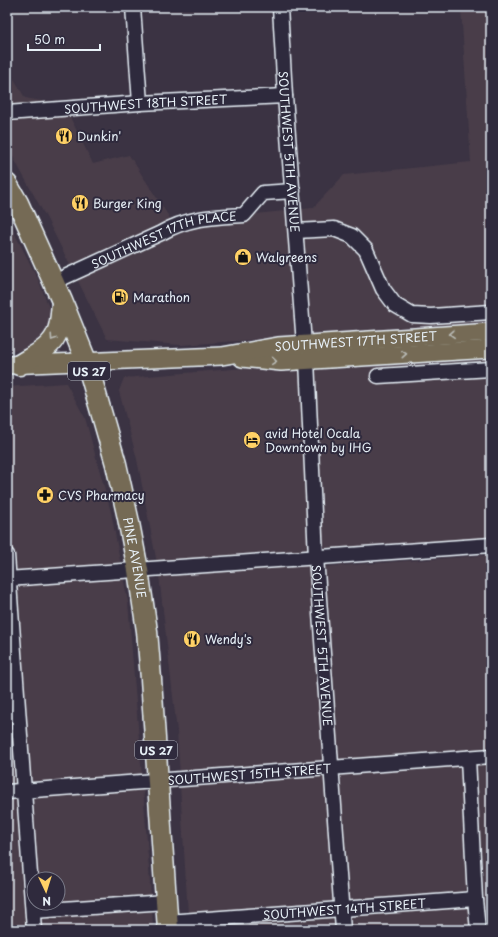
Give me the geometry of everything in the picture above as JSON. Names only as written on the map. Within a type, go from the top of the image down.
[{"type":"highway","name":"PINE AVENUE","points":[[7,184],[18,203],[54,282],[87,363],[116,464],[128,518],[138,570],[147,631],[167,918]]},
{"type":"highway","points":[[13,365],[42,351],[51,342],[58,331],[62,301]]},
{"type":"main road","name":"SOUTHWEST 17TH STREET","points":[[13,365],[222,356],[278,346],[491,332]]},
{"type":"main road","name":"SOUTHWEST 17TH STREET","points":[[222,356],[281,362],[491,349]]},
{"type":"street","points":[[133,7],[140,103]]},
{"type":"street","name":"SOUTHWEST 5TH AVENUE","points":[[280,7],[285,96],[304,344]]},
{"type":"street","name":"SOUTHWEST 18TH STREET","points":[[7,113],[140,103],[285,96]]},
{"type":"street","name":"SOUTHWEST 17TH PLACE","points":[[54,282],[161,233],[174,225],[196,219],[244,215],[263,193],[293,191]]},
{"type":"street","points":[[296,231],[334,229],[352,236],[366,250],[383,289],[395,305],[412,315],[431,316],[491,312]]},
{"type":"street","name":"SOUTHWEST 5TH AVENUE","points":[[307,360],[316,557],[343,930]]},
{"type":"street","points":[[378,376],[491,369]]},
{"type":"street","points":[[8,579],[491,545]]},
{"type":"street","points":[[7,555],[34,930]]},
{"type":"street","name":"SOUTHWEST 15TH STREET","points":[[7,792],[491,756]]},
{"type":"street","points":[[468,758],[475,900],[478,930]]},
{"type":"street","name":"SOUTHWEST 14TH STREET","points":[[33,912],[167,918],[475,900]]},
{"type":"shaded area","points":[[461,7],[491,7],[491,323],[181,345],[107,339],[46,217],[7,146],[7,67],[25,98],[64,105],[93,164],[129,155],[173,223],[313,208],[344,175],[471,162]]},
{"type":"shaded area","points":[[7,219],[38,279],[54,321],[53,329],[33,350],[7,351]]},
{"type":"shaded area","points":[[491,355],[491,539],[321,551],[312,366]]},
{"type":"shaded area","points":[[270,366],[302,366],[311,552],[157,563],[137,459],[119,391],[124,378]]},
{"type":"shaded area","points":[[66,383],[85,418],[111,512],[121,566],[7,574],[7,387]]},
{"type":"shaded area","points":[[491,555],[491,751],[336,762],[322,567]]},
{"type":"shaded area","points":[[312,563],[326,762],[180,774],[177,731],[159,575]]},
{"type":"shaded area","points":[[123,577],[128,602],[142,777],[20,786],[11,672],[7,668],[7,585]]},
{"type":"shaded area","points":[[7,673],[26,930],[7,930]]},
{"type":"shaded area","points":[[491,762],[491,930],[486,930],[476,763]]},
{"type":"shaded area","points":[[464,764],[469,894],[345,902],[336,773]]},
{"type":"shaded area","points":[[327,774],[336,903],[188,914],[180,785]]},
{"type":"shaded area","points":[[143,788],[151,898],[66,904],[66,871],[28,871],[23,797]]},
{"type":"shaded area","points":[[470,905],[473,930],[348,930],[346,913]]},
{"type":"shaded area","points":[[152,909],[153,930],[31,930],[31,917]]},
{"type":"shaded area","points":[[337,914],[338,930],[189,930],[189,926]]},
{"type":"place","name":"Dunkin'","points":[[64,136]]},
{"type":"place","name":"Burger King","points":[[80,203]]},
{"type":"place","name":"Walgreens","points":[[243,257]]},
{"type":"place","name":"Marathon","points":[[120,297]]},
{"type":"place","name":"avid Hotel Ocala Downtown by IHG","points":[[252,440]]},
{"type":"place","name":"CVS Pharmacy","points":[[45,495]]},
{"type":"place","name":"Wendy's","points":[[192,639]]}]
